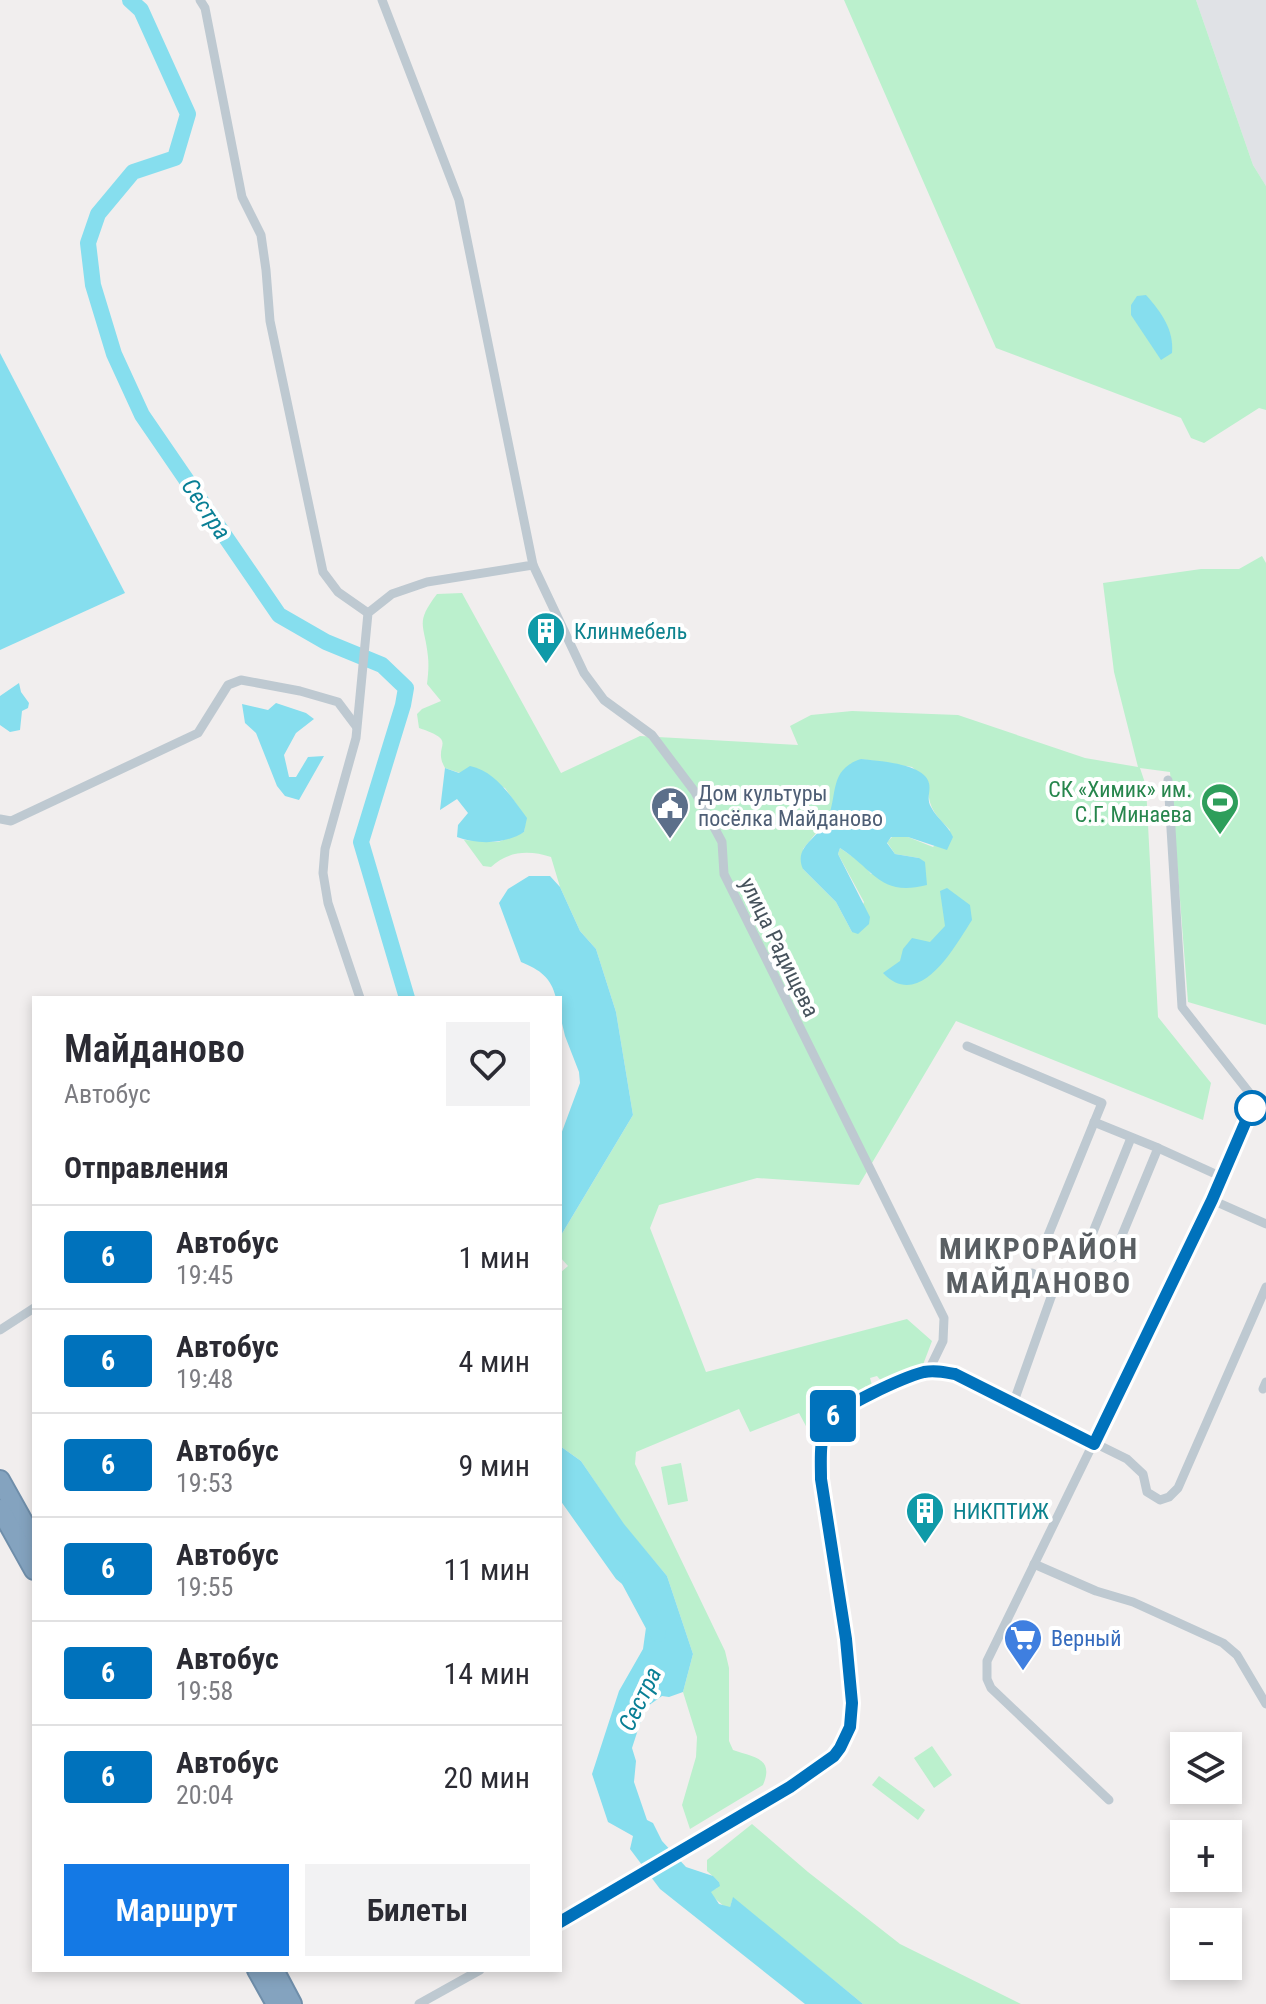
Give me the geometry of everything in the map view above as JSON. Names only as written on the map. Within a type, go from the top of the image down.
[{"type":"highway","points":[[0,1480],[32,1537]]},
{"type":"highway","points":[[0,1509],[32,1566]]},
{"type":"highway","points":[[258,1972],[276,2004]]},
{"type":"highway","points":[[275,1972],[292,2004]]},
{"type":"street","points":[[200,0],[205,8],[242,197],[261,235],[270,321],[323,572],[338,592],[368,613]]},
{"type":"street","name":"улица Радищева","points":[[382,0],[459,200],[533,565],[584,673],[604,700],[652,735],[695,792],[722,842],[724,874],[944,1318],[943,1341],[928,1372]]},
{"type":"street","points":[[359,996],[328,903],[323,873],[325,849],[356,738],[368,613],[392,594],[427,582],[533,565]]},
{"type":"street","points":[[0,819],[11,821],[198,733],[228,685],[241,680],[338,702],[357,723]]},
{"type":"street","points":[[1109,1800],[991,1688],[987,1679],[989,1653],[1261,1100],[1182,1007],[1168,780]]},
{"type":"street","points":[[967,1046],[1102,1103],[1047,1238]]},
{"type":"street","points":[[1094,1122],[1222,1177]]},
{"type":"street","points":[[1131,1138],[1087,1247],[1113,1257],[1158,1148]]},
{"type":"street","points":[[1212,1200],[1266,1224]]},
{"type":"street","points":[[1013,1404],[1055,1286],[1032,1273]]},
{"type":"street","points":[[562,1921],[790,1787],[834,1756],[846,1737],[852,1703],[844,1624],[821,1479],[826,1426],[833,1416],[913,1375],[942,1371],[955,1374],[1127,1459],[1143,1474],[1147,1492],[1160,1500],[1169,1497],[1178,1488],[1266,1287]]},
{"type":"street","points":[[0,1330],[32,1309]]},
{"type":"street","points":[[1034,1564],[1096,1591],[1133,1602],[1223,1643],[1237,1655],[1266,1704]]},
{"type":"street","points":[[419,2004],[476,1972]]},
{"type":"shaded area","points":[[1196,0],[1266,0],[1266,186],[1253,165]]},
{"type":"green space","points":[[844,0],[1196,0],[1253,165],[1266,186],[1266,410],[1259,408],[1204,443],[1191,438],[1181,418],[996,348]]},
{"type":"green space","points":[[1262,556],[1266,563],[1266,1025],[1188,1002],[1170,772],[1140,768],[1146,786],[1158,1017],[1211,1083],[1203,1120],[956,1021],[859,1185],[757,1178],[659,1205],[650,1228],[706,1372],[907,1319],[932,1341],[921,1370],[882,1382],[877,1376],[870,1378],[872,1385],[867,1389],[866,1386],[857,1393],[826,1405],[807,1428],[799,1413],[750,1432],[739,1409],[636,1452],[635,1464],[725,1651],[729,1668],[729,1741],[733,1750],[760,1760],[766,1769],[763,1785],[690,1829],[682,1805],[696,1757],[697,1737],[683,1692],[693,1654],[667,1576],[624,1525],[581,1461],[562,1447],[562,1271],[568,1266],[562,1259],[562,1234],[633,1115],[616,1012],[596,949],[580,931],[560,887],[551,857],[519,853],[491,867],[483,866],[464,840],[498,842],[524,832],[526,818],[505,788],[445,768],[441,754],[442,740],[419,728],[417,714],[441,701],[427,684],[425,612],[437,594],[462,593],[561,773],[640,736],[798,745],[790,726],[811,715],[852,711],[958,715],[1085,758],[1138,767],[1114,672],[1103,583],[1201,569],[1239,569]],"holes":[[[861,759],[912,767],[929,783],[933,809],[950,830],[933,847],[908,837],[892,837],[887,842],[895,854],[919,858],[871,874],[863,864],[840,848],[838,854],[864,902],[852,932],[836,902],[803,869],[803,849],[826,821]]]},
{"type":"green space","points":[[681,1463],[688,1501],[668,1505],[661,1467]]},
{"type":"green space","points":[[932,1746],[952,1775],[934,1788],[914,1758]]},
{"type":"green space","points":[[879,1776],[925,1810],[918,1820],[872,1785]]},
{"type":"green space","points":[[752,1824],[900,1944],[1021,2004],[863,2004],[733,1898],[730,1907],[726,1908],[711,1895],[719,1882],[707,1871],[707,1860]]},
{"type":"water","points":[[1146,295],[1162,315],[1171,337],[1172,353],[1161,360],[1131,315],[1131,305],[1137,296]]},
{"type":"water","points":[[0,353],[125,593],[0,650]]},
{"type":"water","points":[[19,683],[29,703],[28,708],[22,711],[20,730],[10,732],[0,725],[0,696]]},
{"type":"water","points":[[276,703],[306,713],[314,719],[296,733],[284,755],[289,777],[296,777],[308,757],[324,756],[299,800],[285,796],[277,786],[256,733],[245,723],[242,704],[268,710]]},
{"type":"water","points":[[861,759],[899,764],[925,776],[929,783],[931,807],[953,837],[947,850],[908,837],[891,837],[887,843],[895,854],[925,862],[927,885],[911,888],[898,887],[879,879],[840,848],[838,854],[870,917],[869,924],[858,934],[852,932],[836,902],[803,869],[801,855],[826,822],[838,777],[850,764]]},
{"type":"water","points":[[470,766],[488,774],[509,794],[527,818],[524,832],[492,842],[457,837],[458,825],[468,813],[457,799],[440,810],[445,768],[459,773]]},
{"type":"water","points":[[529,876],[550,876],[560,887],[580,931],[596,949],[616,1012],[633,1115],[562,1234],[562,1132],[580,1083],[579,1072],[562,1023],[562,996],[555,996],[544,975],[521,962],[499,903],[508,889]]},
{"type":"water","points":[[947,888],[970,905],[972,920],[935,971],[910,985],[897,983],[883,973],[900,961],[903,949],[912,938],[930,942],[945,926],[940,891]]},
{"type":"water","points":[[562,1447],[581,1461],[624,1524],[667,1576],[693,1654],[683,1692],[662,1696],[645,1708],[632,1748],[636,1761],[634,1782],[647,1820],[653,1823],[662,1841],[686,1867],[713,1876],[719,1882],[720,1886],[711,1892],[719,1904],[730,1907],[733,1897],[863,2004],[805,2004],[660,1889],[630,1849],[633,1836],[608,1822],[592,1774],[619,1691],[643,1649],[649,1606],[616,1579],[562,1503]]},
{"type":"waterway","name":"Сестра","points":[[130,0],[141,10],[188,114],[175,158],[133,172],[98,214],[88,243],[93,285],[114,354],[142,415],[279,615],[326,642],[382,665],[406,688],[361,842],[406,996]]},
{"type":"waterway","name":"Сестра","points":[[629,1580],[658,1634]]},
{"type":"bus line","name":"6","points":[[562,1921],[790,1787],[834,1756],[840,1748],[850,1727],[852,1703],[846,1639],[821,1479],[823,1439],[826,1426],[833,1416],[913,1375],[942,1371],[955,1374],[1094,1444],[1212,1200],[1255,1100]]},
{"type":"place","name":"Клинмебель","points":[[546,665]]},
{"type":"place","name":"СК «Химик» им. С.Г. Минаева","points":[[1220,836]]},
{"type":"place","name":"Дом культуры посёлка Майданово","points":[[670,840]]},
{"type":"place","name":"НИКПТИЖ","points":[[925,1545]]},
{"type":"place","name":"Верный","points":[[1023,1672]]},
{"type":"district","name":"МИКРОРАЙОН МАЙДАНОВО","points":[[1039,1266]]}]
